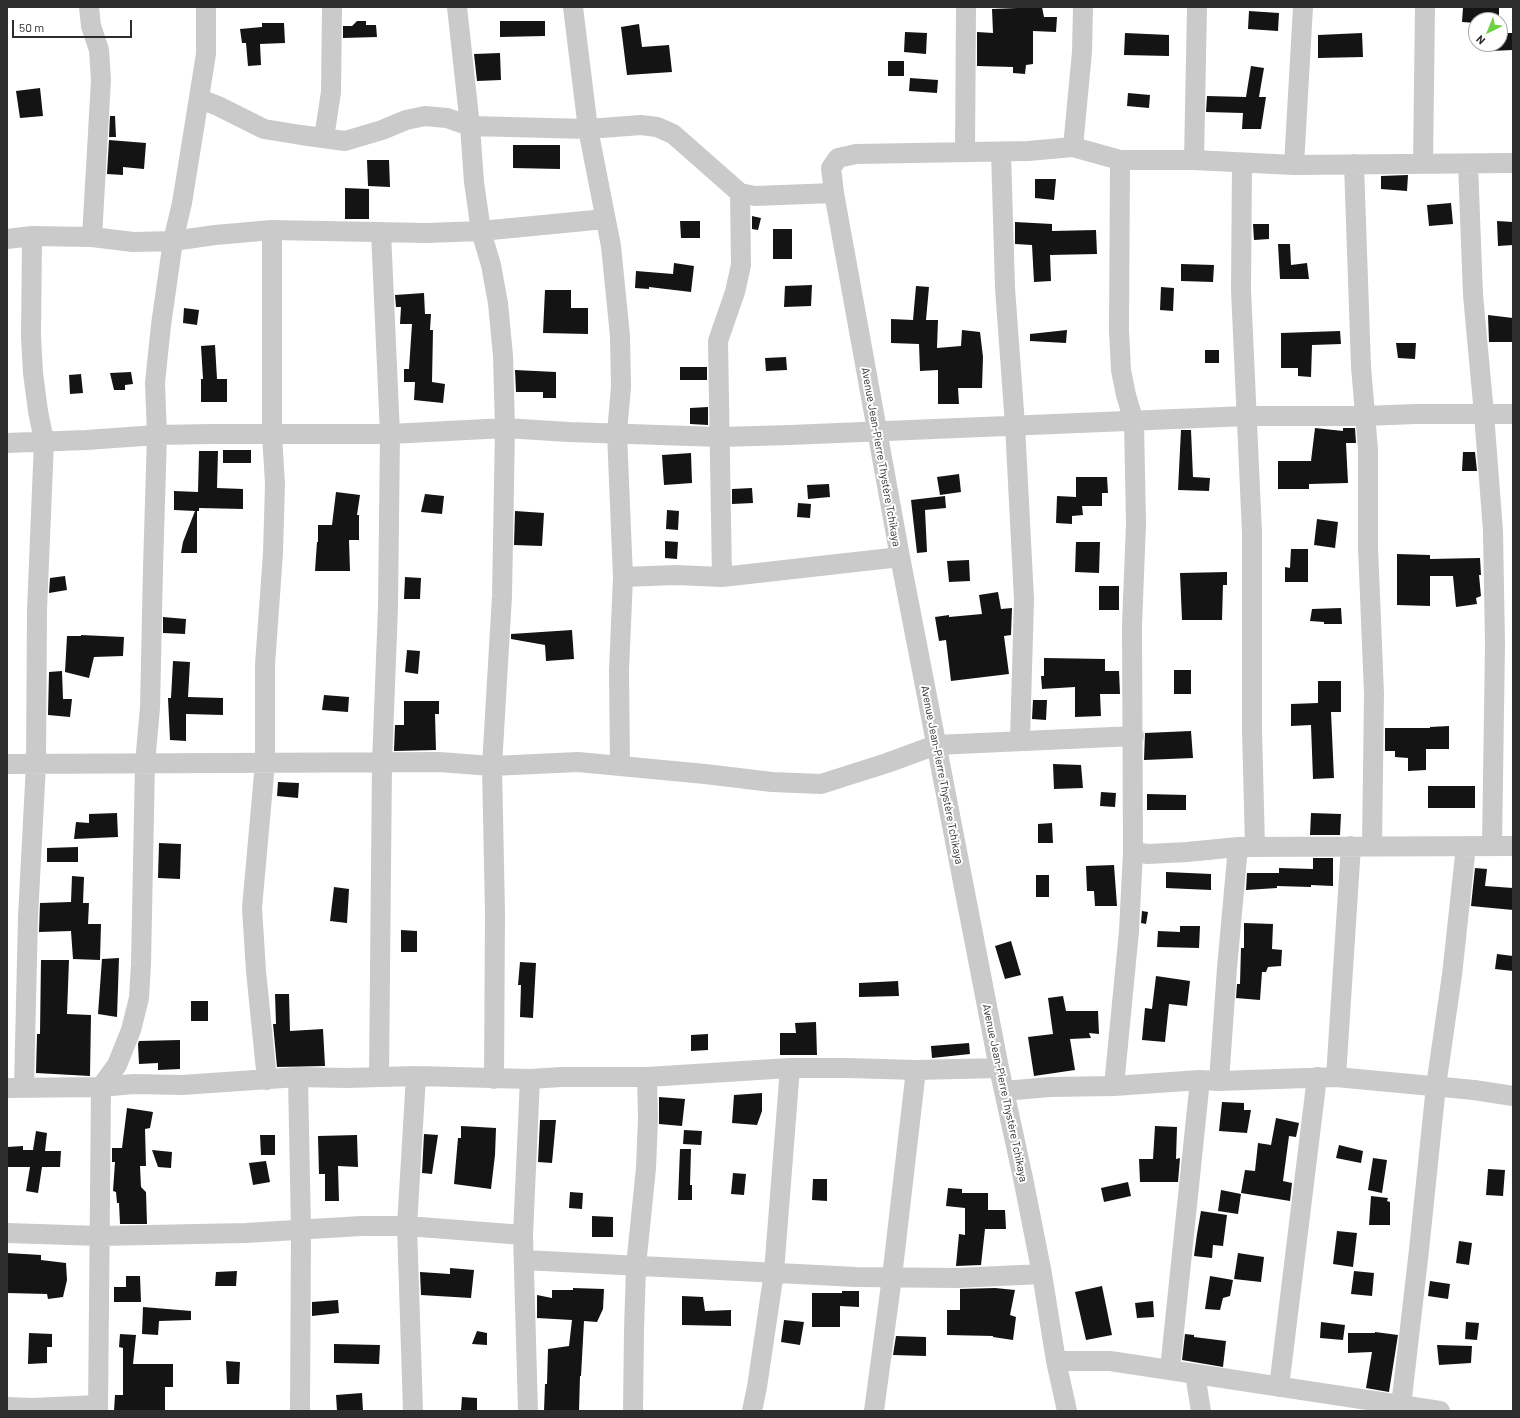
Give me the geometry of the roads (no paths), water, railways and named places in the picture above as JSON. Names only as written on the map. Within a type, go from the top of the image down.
[{"type":"street","points":[[89,7],[91,26],[99,50],[101,80],[92,237]]},
{"type":"street","points":[[7,1407],[98,1408],[101,1087],[117,1065],[131,1030],[139,998],[141,964],[144,763],[150,708],[157,435],[155,383],[161,325],[174,241],[200,99],[206,54],[206,7]]},
{"type":"street","points":[[324,138],[331,92],[332,7]]},
{"type":"street","points":[[457,7],[470,126],[474,182],[481,231],[491,265],[498,303],[503,356],[505,428],[502,596],[492,766],[495,914],[494,1079]]},
{"type":"street","points":[[573,7],[588,128],[611,246],[620,336],[621,387],[617,432],[622,530],[619,671],[620,766]]},
{"type":"street","points":[[964,152],[966,7]]},
{"type":"street","points":[[1083,7],[1082,52],[1073,147],[1120,160],[1194,160],[1294,165],[1513,163]]},
{"type":"street","points":[[1194,160],[1197,7]]},
{"type":"street","points":[[1294,165],[1303,7]]},
{"type":"street","points":[[1423,163],[1425,7]]},
{"type":"street","points":[[200,99],[218,106],[264,129],[301,136],[346,141],[425,116],[447,118],[470,126],[588,128],[641,125],[656,127],[673,134],[740,193],[755,196],[834,193]]},
{"type":"street","name":"Avenue Jean-Pierre Thystère Tchikaya","points":[[1067,1411],[1056,1361],[1042,1274],[999,1068],[900,558],[834,193],[831,168],[838,158],[856,154],[1001,152],[1073,147]]},
{"type":"street","points":[[1001,152],[1005,288],[1015,426],[1024,599],[1020,740]]},
{"type":"street","points":[[1114,1086],[1129,931],[1133,852],[1134,736],[1132,625],[1136,524],[1134,422],[1126,395],[1121,370],[1119,343],[1120,160]]},
{"type":"street","points":[[1170,1369],[1210,1080],[1246,847],[1252,729],[1252,533],[1241,290],[1242,163]]},
{"type":"street","points":[[1354,164],[1361,367],[1368,449],[1368,547],[1374,694],[1372,846]]},
{"type":"street","points":[[1468,164],[1473,295],[1493,532],[1494,644],[1492,846]]},
{"type":"street","points":[[722,577],[718,341],[735,292],[741,265],[740,193]]},
{"type":"street","points":[[7,239],[32,236],[92,237],[133,242],[174,241],[215,235],[272,230],[427,233],[481,231],[605,219]]},
{"type":"street","points":[[267,1080],[256,971],[252,908],[265,763],[265,665],[273,553],[275,484],[272,434],[272,230]]},
{"type":"street","points":[[380,1077],[382,763],[388,607],[390,434],[381,232]]},
{"type":"street","points":[[32,236],[33,372],[38,411],[44,441],[37,610],[36,764],[28,917],[16,1088],[101,1087],[134,1084],[182,1085],[298,1077],[416,1076],[530,1079],[561,1077],[647,1077],[790,1068],[916,1070],[999,1068]]},
{"type":"street","points":[[7,443],[86,440],[157,435],[390,434],[505,428],[569,432],[617,432],[720,437],[877,433],[1247,416],[1513,414]]},
{"type":"street","points":[[622,576],[722,577],[900,558]]},
{"type":"street","points":[[7,764],[439,762],[492,766],[578,762],[772,782],[821,784],[887,763],[936,745],[1134,736]]},
{"type":"street","points":[[1279,1387],[1298,1241],[1326,1077],[1351,846]]},
{"type":"street","points":[[1400,1406],[1419,1250],[1436,1086],[1452,975],[1466,846]]},
{"type":"street","points":[[1133,852],[1148,854],[1246,847],[1513,846]]},
{"type":"street","points":[[752,1411],[774,1272],[790,1068]]},
{"type":"street","points":[[874,1411],[892,1277],[916,1070]]},
{"type":"street","points":[[413,1411],[407,1226],[416,1076]]},
{"type":"street","points":[[298,1077],[302,1230],[300,1411]]},
{"type":"street","points":[[633,1411],[636,1266],[646,1168],[648,1119],[647,1077]]},
{"type":"street","points":[[1004,1091],[1050,1087],[1114,1086],[1210,1080],[1326,1077],[1436,1086],[1513,1096]]},
{"type":"street","points":[[528,1411],[523,1235],[530,1079]]},
{"type":"street","points":[[7,1233],[100,1236],[246,1233],[341,1227],[407,1226],[523,1235]]},
{"type":"street","points":[[524,1260],[856,1277],[957,1278],[1042,1274]]},
{"type":"street","points":[[1056,1361],[1110,1361],[1170,1369],[1279,1387],[1328,1403],[1400,1406],[1437,1411]]},
{"type":"street","points":[[1195,1374],[1201,1411]]}]
